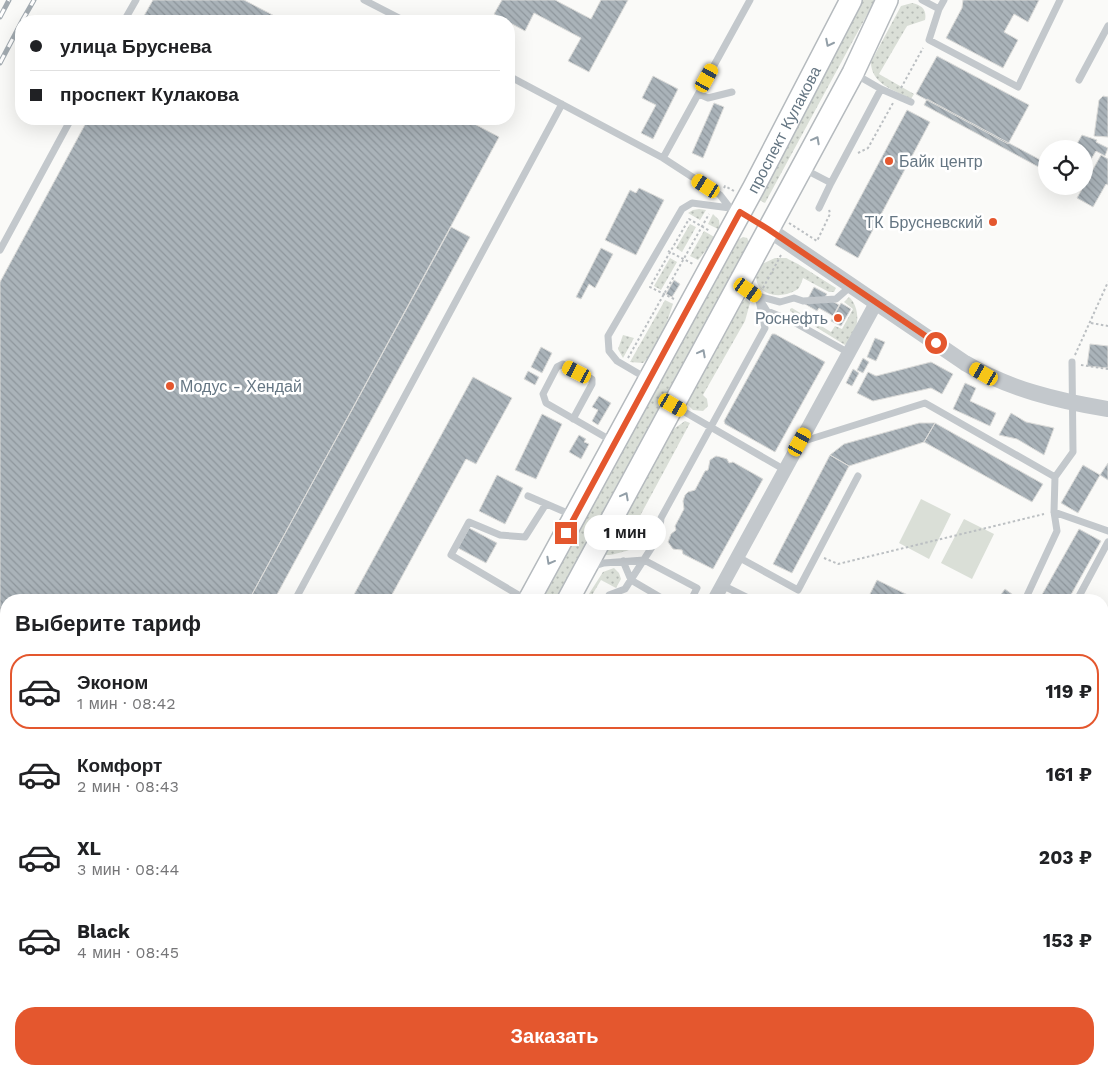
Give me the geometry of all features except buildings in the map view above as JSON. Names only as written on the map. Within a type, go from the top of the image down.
[{"type":"main road","name":"проспект Кулакова","points":[[531,594],[649,380],[736,204],[851,0]]},
{"type":"main road","name":"проспект Кулакова","points":[[571,594],[739,283],[775,224],[802,168],[853,73],[887,0]]},
{"type":"main road","points":[[736,204],[775,224]]},
{"type":"street","points":[[775,224],[851,286],[965,364],[984,374],[1038,394],[1108,409]]},
{"type":"street","points":[[717,594],[876,303]]},
{"type":"lane","points":[[127,15],[136,0]]},
{"type":"lane","points":[[364,0],[393,15]]},
{"type":"lane","points":[[664,158],[750,0]]},
{"type":"lane","points":[[922,0],[939,9]]},
{"type":"lane","points":[[944,0],[939,9],[929,40],[1018,87],[1060,0]]},
{"type":"lane","points":[[1079,80],[1108,26]]},
{"type":"lane","points":[[853,73],[881,89],[911,102]]},
{"type":"lane","points":[[515,79],[664,158],[736,204]]},
{"type":"lane","points":[[819,208],[881,89]]},
{"type":"lane","points":[[699,94],[708,98],[732,92]]},
{"type":"lane","points":[[298,594],[562,104]]},
{"type":"lane","points":[[0,250],[68,125]]},
{"type":"lane","points":[[802,168],[831,183]]},
{"type":"lane","points":[[649,380],[617,361],[608,351],[608,336],[682,209],[692,203],[714,206],[736,204]]},
{"type":"lane","points":[[739,283],[758,296],[780,302],[794,298],[803,301],[836,299],[851,286]]},
{"type":"lane","points":[[758,296],[767,311],[792,321],[849,353]]},
{"type":"lane","points":[[612,594],[625,589],[659,536],[660,518],[765,328],[758,296]]},
{"type":"lane","points":[[1028,594],[1057,531],[1054,512],[1055,477],[1073,452],[1072,363]]},
{"type":"lane","points":[[573,419],[592,384],[592,379],[563,364],[557,367],[543,394],[546,403],[573,419],[615,443]]},
{"type":"lane","points":[[800,442],[925,404],[1055,477]]},
{"type":"lane","points":[[673,405],[785,470]]},
{"type":"lane","points":[[738,557],[798,590],[858,476]]},
{"type":"lane","points":[[528,496],[575,516]]},
{"type":"lane","points":[[518,594],[451,555],[469,522],[500,535],[525,537],[546,504]]},
{"type":"lane","points":[[1054,512],[1108,531]]},
{"type":"lane","points":[[1080,594],[1108,542]]},
{"type":"lane","points":[[585,568],[604,563],[644,560],[697,588],[694,594]]},
{"type":"lane","points":[[623,561],[631,580],[655,594]]},
{"type":"lane","points":[[722,585],[740,594]]},
{"type":"path","points":[[855,154],[868,148],[923,49],[925,42]]},
{"type":"path","points":[[720,195],[725,186],[736,204]]},
{"type":"path","points":[[626,360],[714,206]]},
{"type":"path","points":[[775,224],[817,241],[830,214],[829,206]]},
{"type":"path","points":[[677,293],[673,300],[650,287],[689,219]]},
{"type":"path","points":[[661,247],[693,264]]},
{"type":"path","points":[[758,296],[782,252]]},
{"type":"path","points":[[1108,282],[1072,363],[1108,370]]},
{"type":"path","points":[[1090,323],[1108,326]]},
{"type":"path","points":[[817,554],[838,564],[1054,512]]},
{"type":"green space","points":[[859,0],[875,0],[765,203],[752,196]]},
{"type":"green space","points":[[912,3],[923,8],[925,20],[907,26],[879,74],[914,94],[911,99],[879,81],[872,70],[871,62],[901,6]]},
{"type":"green space","points":[[693,210],[706,210],[700,220],[688,213]]},
{"type":"green space","points":[[713,214],[719,220],[720,230],[708,224]]},
{"type":"green space","points":[[690,224],[696,227],[682,252],[676,248]]},
{"type":"green space","points":[[704,231],[716,238],[698,260],[690,256]]},
{"type":"green space","points":[[743,237],[747,238],[750,244],[561,594],[543,594],[736,241]]},
{"type":"green space","points":[[670,258],[677,262],[661,290],[654,286]]},
{"type":"green space","points":[[775,258],[786,258],[798,264],[836,288],[834,292],[829,292],[803,278],[798,289],[791,293],[773,295],[767,293],[758,285],[756,273],[758,266]]},
{"type":"green space","points":[[849,297],[856,308],[857,321],[853,335],[845,345],[790,311],[792,308],[831,332],[835,326],[842,329],[853,309],[844,302]]},
{"type":"green space","points":[[746,299],[750,303],[745,321],[703,395],[707,399],[708,406],[703,411],[693,410],[687,404],[687,401],[739,304]]},
{"type":"green space","points":[[665,300],[673,304],[658,343],[643,363],[630,362]]},
{"type":"green space","points":[[623,335],[634,338],[623,358],[618,349]]},
{"type":"green space","points":[[685,421],[690,423],[633,529],[644,534],[649,529],[653,534],[652,539],[635,548],[606,555],[605,552],[668,433]]},
{"type":"green space","points":[[921,499],[951,514],[929,559],[899,543]]},
{"type":"green space","points":[[964,519],[994,534],[972,579],[941,563]]},
{"type":"green space","points":[[614,568],[619,573],[621,579],[616,588],[601,580],[593,594],[589,594],[603,572]]},
{"type":"railway","points":[[0,17],[9,0]]},
{"type":"railway","points":[[25,15],[34,0]]},
{"type":"railway","points":[[0,63],[15,34]]},
{"type":"place","name":"Байк центр","points":[[889,161]]},
{"type":"place","name":"ТК Брусневский","points":[[993,222]]},
{"type":"place","name":"Роснефть","points":[[838,318]]},
{"type":"place","name":"Модус - Хендай","points":[[170,386]]},
{"type":"route","points":[[566,533],[740,212],[936,343]]}]
